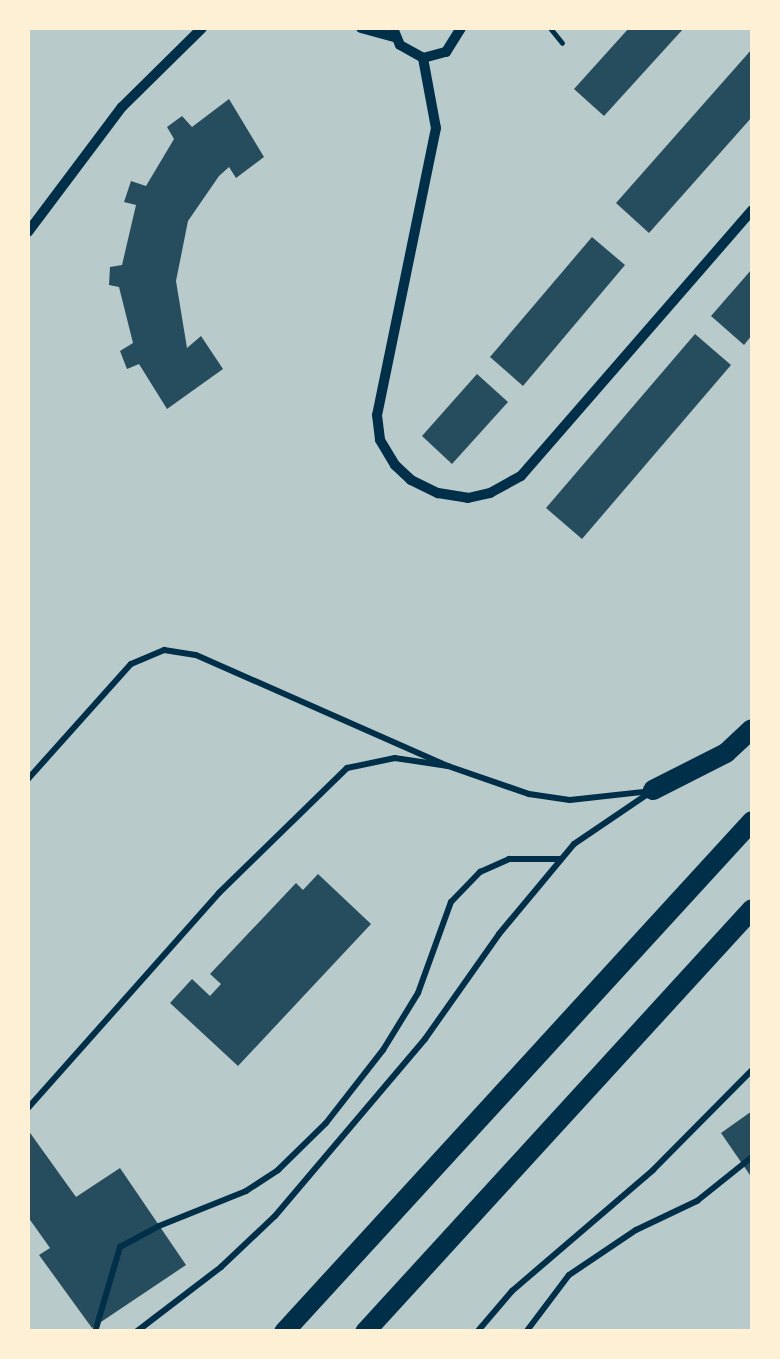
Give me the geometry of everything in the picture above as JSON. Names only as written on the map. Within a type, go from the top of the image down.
[{"type":"highway","points":[[652,790],[726,753],[752,730]]},
{"type":"highway","points":[[284,1332],[752,821]]},
{"type":"highway","points":[[364,1332],[752,909]]},
{"type":"street","points":[[28,232],[122,107],[202,28]]},
{"type":"street","points":[[361,28],[394,32],[407,51],[424,58],[446,52],[462,28]]},
{"type":"street","points":[[424,58],[436,128],[377,415],[380,440],[395,465],[438,493],[468,498],[490,494],[522,476],[752,210]]},
{"type":"lane","points":[[28,779],[131,664],[164,650],[196,655],[448,766],[530,794],[570,800],[652,790]]},
{"type":"lane","points":[[28,1108],[219,893],[347,768],[394,758],[448,766]]},
{"type":"lane","points":[[136,1332],[221,1266],[276,1216],[425,1039],[500,934],[574,844],[652,790]]},
{"type":"lane","points":[[94,1332],[120,1247],[159,1226],[246,1192],[278,1170],[326,1123],[383,1050],[418,993],[451,902],[480,872],[509,859],[562,858]]},
{"type":"lane","points":[[477,1332],[512,1291],[653,1170],[752,1070]]},
{"type":"lane","points":[[526,1332],[570,1275],[636,1230],[697,1201],[752,1157]]},
{"type":"path","points":[[550,28],[562,43]]},
{"type":"shaded area","points":[[28,28],[752,28],[752,1331],[28,1332]]},
{"type":"building","points":[[629,28],[684,28],[604,116],[574,89]]},
{"type":"building","points":[[752,49],[752,117],[649,233],[616,203]]},
{"type":"building","points":[[229,99],[264,157],[236,178],[229,167],[219,176],[188,221],[176,281],[187,348],[201,336],[223,369],[167,409],[139,364],[127,369],[120,351],[133,343],[119,287],[109,285],[110,267],[122,265],[136,205],[124,202],[131,181],[146,186],[174,139],[167,127],[182,116],[192,127]]},
{"type":"building","points":[[592,237],[625,265],[523,386],[490,357]]},
{"type":"building","points":[[752,269],[752,335],[744,345],[711,316]]},
{"type":"building","points":[[695,334],[731,365],[582,539],[546,508]]},
{"type":"building","points":[[477,374],[508,402],[452,464],[422,436]]},
{"type":"building","points":[[318,874],[371,924],[238,1066],[170,1003],[192,979],[210,996],[221,984],[210,974],[296,883],[303,890]]},
{"type":"building","points":[[752,1111],[752,1178],[721,1133]]},
{"type":"building","points":[[28,1130],[76,1197],[120,1168],[186,1265],[92,1328],[39,1255],[50,1248],[28,1217]]}]
